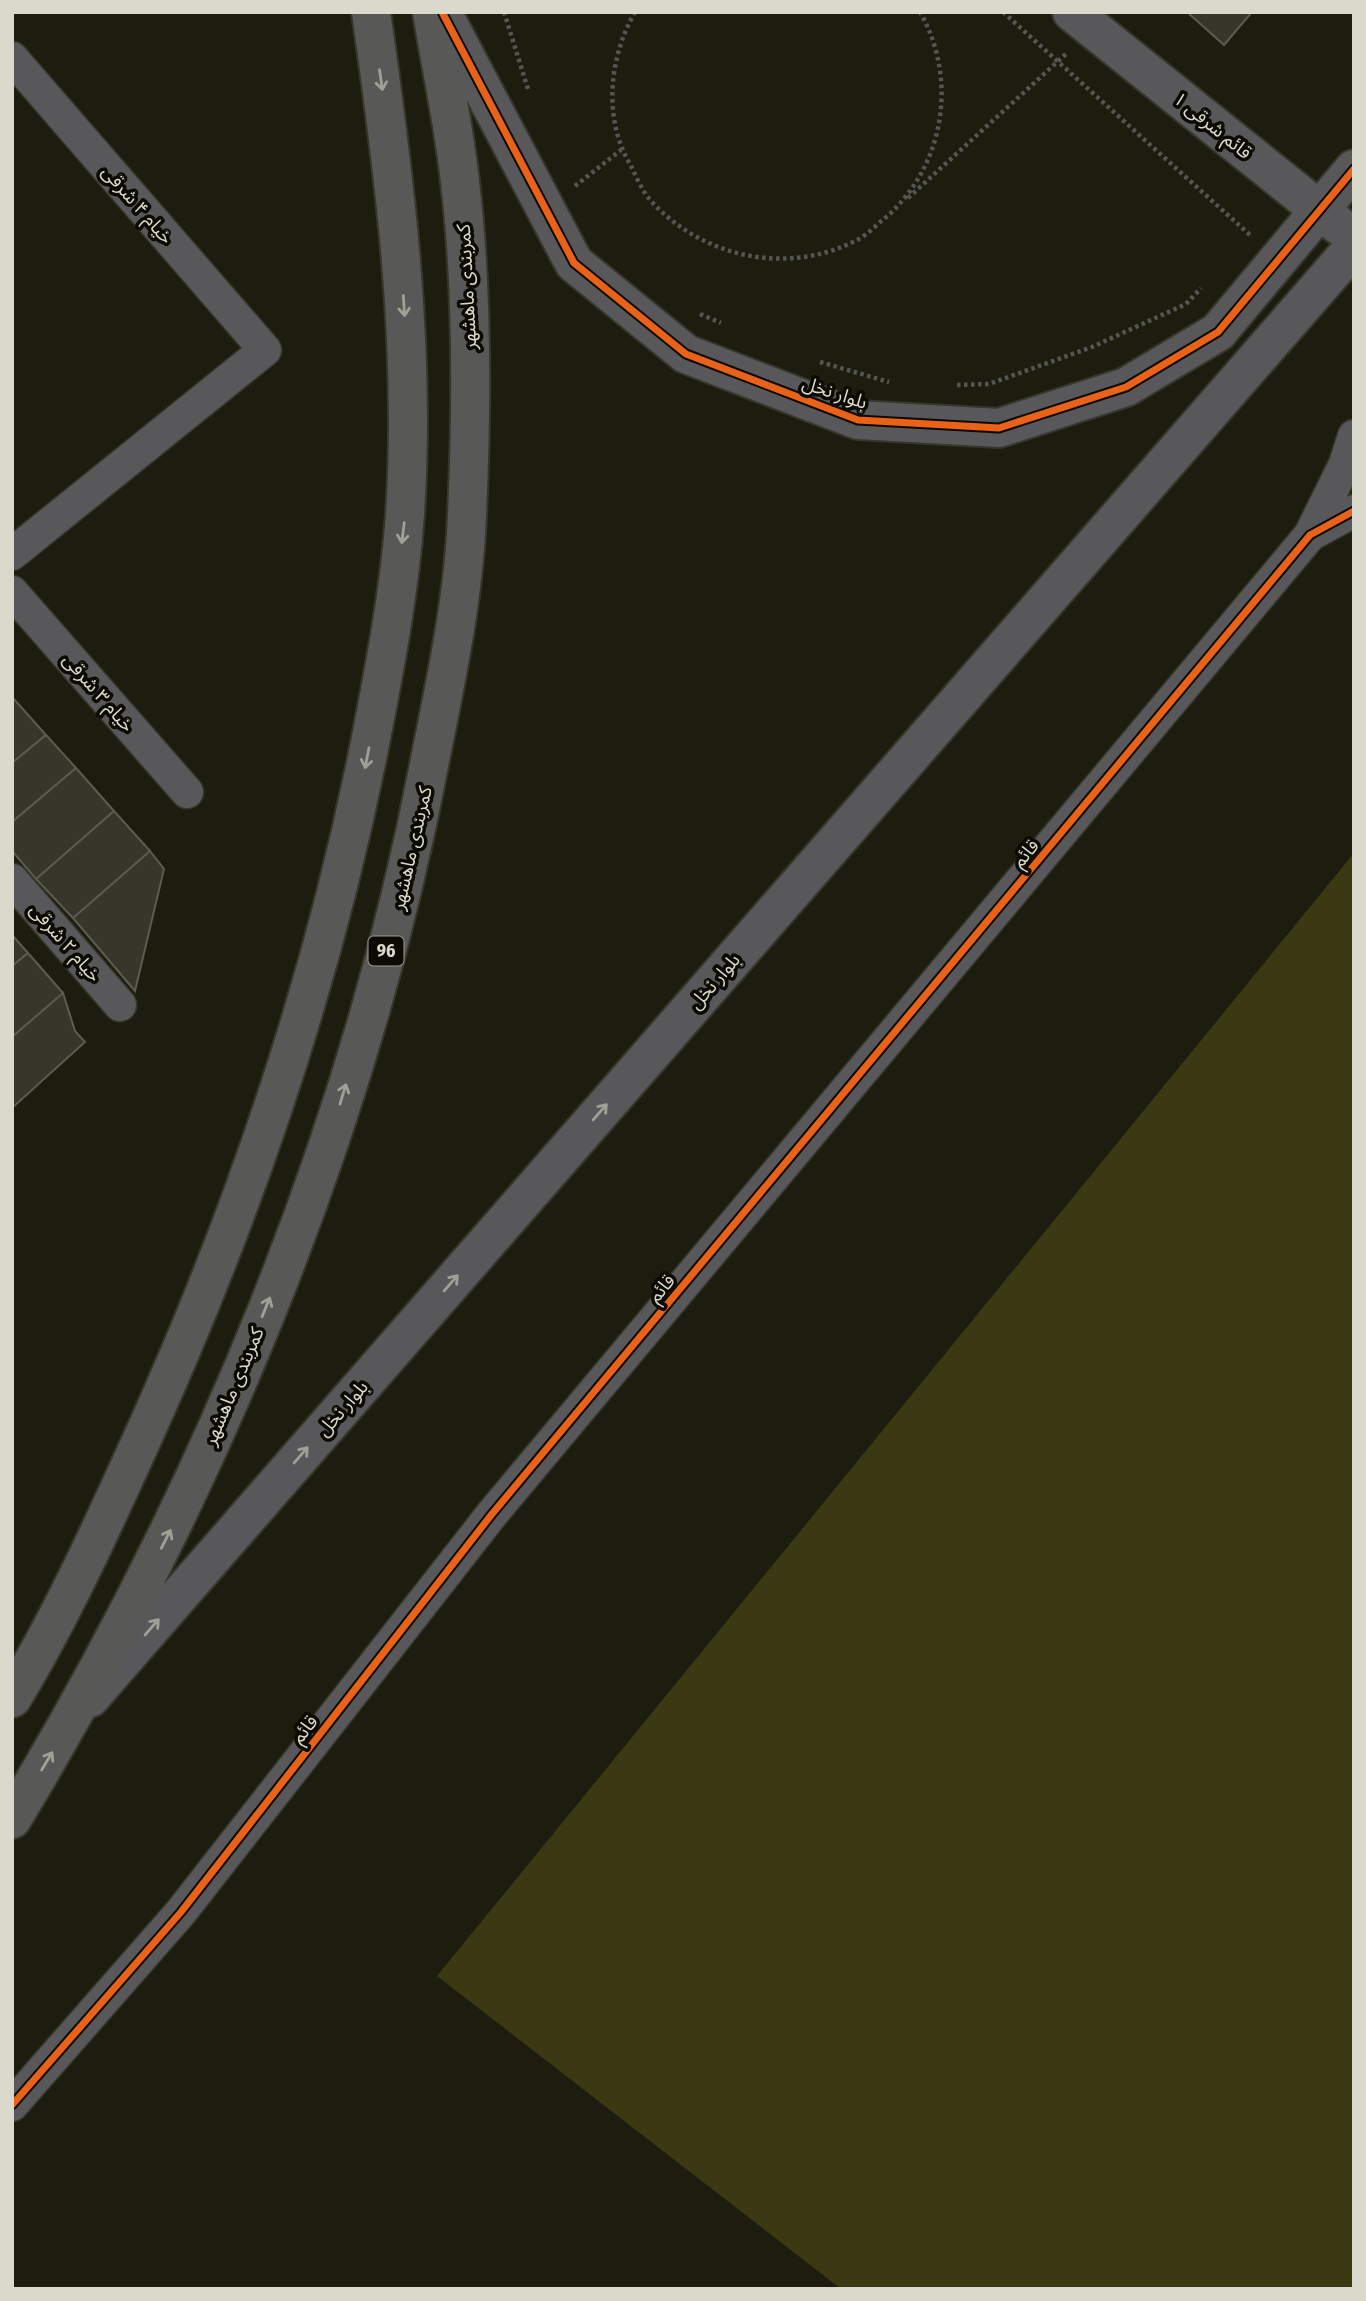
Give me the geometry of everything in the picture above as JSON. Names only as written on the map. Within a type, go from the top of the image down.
[{"type":"main road","points":[[12,1698],[113,1504],[177,1363],[229,1231],[317,969],[355,823],[386,658],[405,515],[407,340],[396,188],[371,12]]},
{"type":"main road","name":"کمربندی ماهشهر","points":[[12,1819],[75,1715],[169,1532],[234,1388],[283,1265],[332,1130],[373,999],[416,836],[448,668],[467,520],[470,353],[460,182],[432,12]]},
{"type":"street","name":"بلوار نخل","points":[[442,12],[574,263],[686,354],[858,420],[999,428],[1126,387],[1218,332],[1354,169]]},
{"type":"street","name":"قائم شرقی ۱","points":[[1083,22],[1354,238]]},
{"type":"street","name":"خیام ۴ شرقی","points":[[12,58],[265,350],[12,554]]},
{"type":"street","name":"بلوار نخل","points":[[75,1715],[1354,247]]},
{"type":"street","name":"قائم","points":[[12,2105],[181,1912],[492,1514],[1310,535],[1345,464],[1354,436]]},
{"type":"street","name":"قائم","points":[[1310,535],[1354,512]]},
{"type":"street","name":"خیام ۳ شرقی","points":[[12,592],[187,792]]},
{"type":"street","name":"خیام ۲ شرقی","points":[[12,880],[120,1005]]},
{"type":"path","points":[[504,12],[530,97]]},
{"type":"path","points":[[635,12],[621,36],[611,93],[621,150],[650,200],[694,238],[748,258],[806,258],[860,239],[1057,61],[1083,22]]},
{"type":"path","points":[[905,201],[934,151],[944,94],[934,37],[920,12]]},
{"type":"path","points":[[1003,12],[1251,234],[1242,244]]},
{"type":"path","points":[[566,178],[572,189],[621,150]]},
{"type":"path","points":[[952,385],[989,384],[1092,347],[1186,304],[1205,284]]},
{"type":"path","points":[[688,309],[724,325]]},
{"type":"path","points":[[810,359],[890,382]]},
{"type":"shaded area","points":[[1354,853],[1354,2289],[841,2289],[437,1976]]},
{"type":"building","points":[[1187,12],[1252,12],[1224,45]]},
{"type":"building","points":[[12,697],[46,735],[12,763]]},
{"type":"building","points":[[46,735],[76,768],[12,822],[12,763]]},
{"type":"building","points":[[76,768],[114,811],[36,879],[12,851],[12,822]]},
{"type":"building","points":[[114,811],[150,851],[73,918],[36,879]]},
{"type":"building","points":[[150,851],[164,869],[135,991],[73,918]]},
{"type":"building","points":[[12,935],[28,953],[12,966]]},
{"type":"building","points":[[28,953],[63,993],[12,1037],[12,966]]},
{"type":"building","points":[[63,993],[75,1031],[85,1042],[12,1108],[12,1037]]},
{"type":"cycle path","points":[[442,12],[574,263],[686,354],[858,420],[999,428],[1126,387],[1218,332],[1354,169]]},
{"type":"cycle path","points":[[12,2105],[181,1912],[492,1514],[1310,535],[1354,511]]}]
